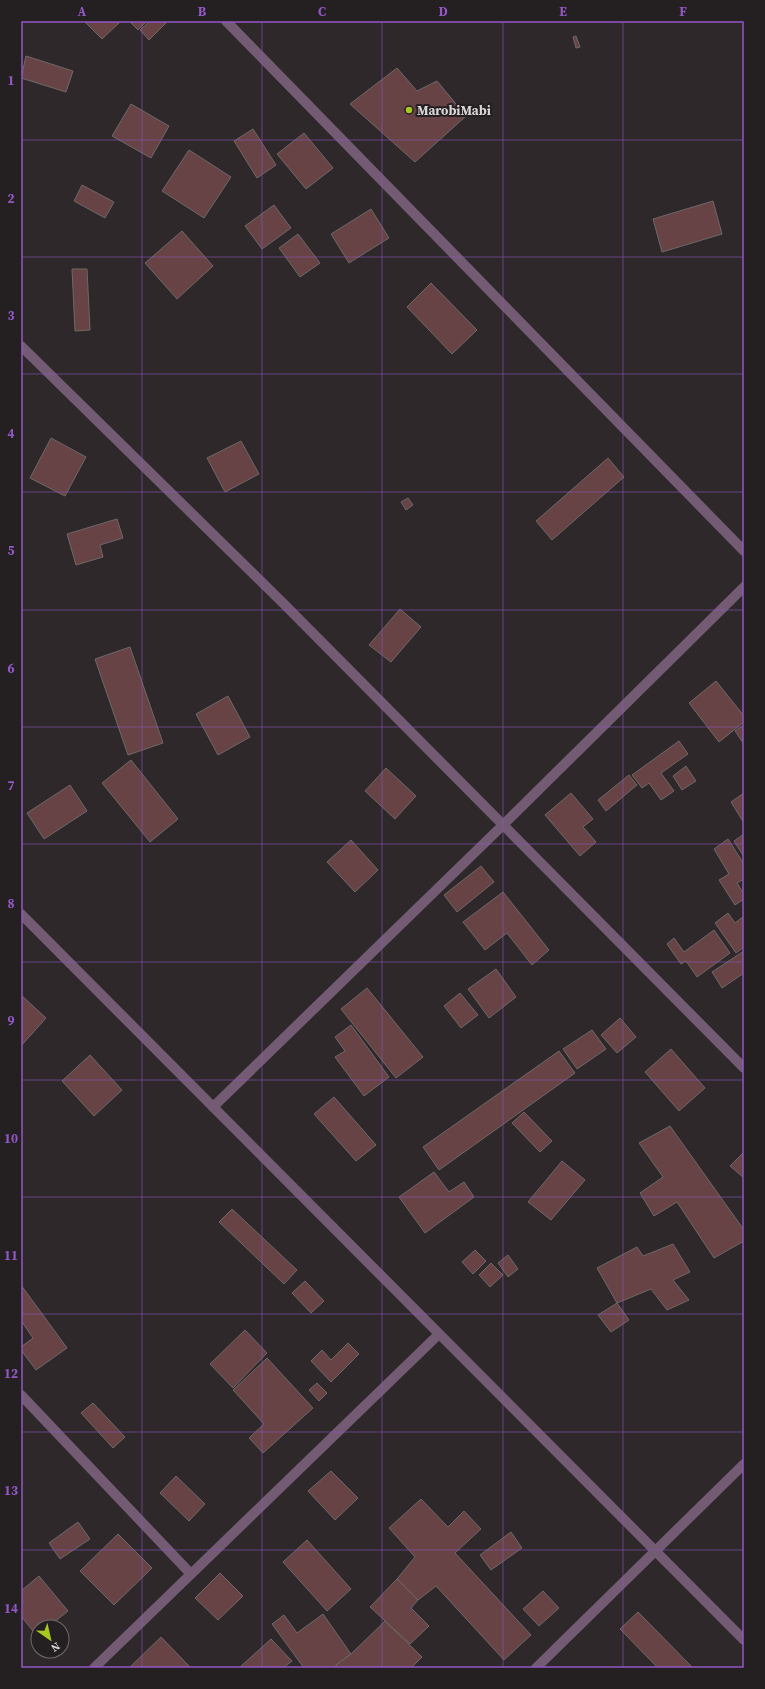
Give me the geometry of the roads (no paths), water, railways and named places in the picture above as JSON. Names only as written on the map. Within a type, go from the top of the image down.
[{"type":"street","points":[[226,21],[744,551]]},
{"type":"street","points":[[21,346],[284,604],[504,824],[744,1068]]},
{"type":"street","points":[[213,1107],[504,824],[744,587]]},
{"type":"street","points":[[21,914],[744,1640]]},
{"type":"street","points":[[94,1668],[190,1573],[439,1334]]},
{"type":"street","points":[[21,1396],[190,1573]]},
{"type":"street","points":[[536,1668],[744,1464]]},
{"type":"place","name":"MarobiMabi","points":[[409,110]]}]
